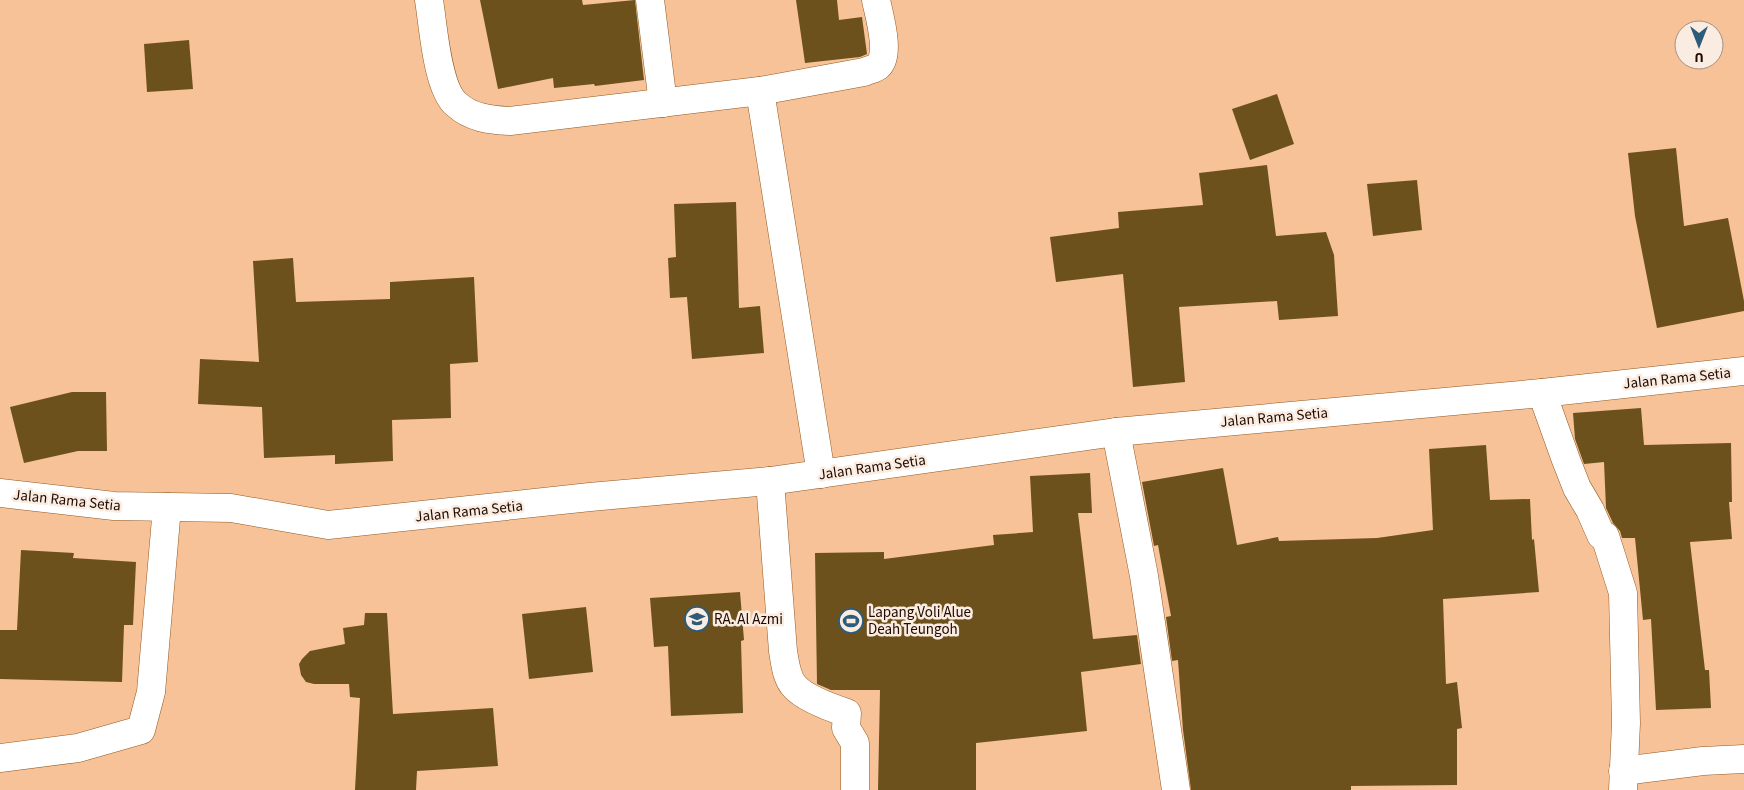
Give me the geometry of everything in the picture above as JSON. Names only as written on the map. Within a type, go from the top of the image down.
[{"type":"street","points":[[429,0],[439,66],[445,88],[454,103],[472,114],[489,120],[510,121],[760,91],[864,72],[879,66],[883,58],[884,42],[876,0]]},
{"type":"street","points":[[650,0],[663,103]]},
{"type":"street","points":[[760,91],[821,474]]},
{"type":"street","name":"Jalan Rama Setia","points":[[0,493],[114,506],[231,508],[328,525],[770,481],[1116,432],[1542,393],[1744,371]]},
{"type":"street","points":[[1542,393],[1573,479],[1601,535],[1605,536],[1623,593],[1626,723],[1623,780],[1703,761],[1744,758]]},
{"type":"street","points":[[1116,432],[1144,576],[1176,790]]},
{"type":"street","points":[[770,481],[783,651],[787,672],[794,687],[818,702],[847,713],[846,728],[855,743],[855,790]]},
{"type":"street","points":[[0,758],[78,748],[141,730],[151,692],[167,507]]},
{"type":"building","points":[[480,0],[582,0],[583,5],[635,0],[644,80],[595,86],[594,84],[554,88],[553,78],[498,89]]},
{"type":"building","points":[[796,0],[837,0],[839,20],[862,17],[867,54],[860,57],[805,63]]},
{"type":"building","points":[[189,40],[193,89],[147,92],[144,44]]},
{"type":"building","points":[[1277,94],[1294,144],[1250,160],[1232,109]]},
{"type":"building","points":[[1676,148],[1684,226],[1728,218],[1744,301],[1744,311],[1657,328],[1635,216],[1628,153]]},
{"type":"building","points":[[1267,165],[1276,236],[1326,232],[1334,255],[1338,316],[1279,320],[1277,301],[1179,307],[1185,382],[1133,387],[1123,274],[1056,282],[1050,237],[1119,228],[1118,212],[1203,205],[1199,173]]},
{"type":"building","points":[[1417,180],[1422,230],[1373,236],[1367,184]]},
{"type":"building","points":[[736,202],[739,308],[760,306],[764,353],[692,359],[687,297],[670,298],[668,258],[676,257],[674,204]]},
{"type":"building","points":[[293,258],[296,302],[390,299],[390,282],[474,277],[478,362],[450,364],[451,418],[392,420],[393,461],[335,464],[335,455],[264,458],[262,407],[198,404],[200,359],[259,362],[253,261]]},
{"type":"building","points":[[72,392],[106,392],[107,451],[78,451],[24,463],[10,407]]},
{"type":"building","points":[[1641,408],[1644,445],[1731,443],[1732,502],[1729,502],[1732,539],[1690,542],[1705,670],[1709,670],[1711,708],[1656,710],[1651,619],[1643,620],[1635,538],[1622,538],[1620,531],[1613,523],[1606,508],[1604,462],[1584,464],[1575,439],[1573,413]]},
{"type":"building","points":[[1486,445],[1490,500],[1530,499],[1532,540],[1534,539],[1539,592],[1443,599],[1446,684],[1457,682],[1462,728],[1457,729],[1457,785],[1351,786],[1351,790],[1191,790],[1183,730],[1178,660],[1172,661],[1166,617],[1171,616],[1158,545],[1154,546],[1142,482],[1223,468],[1237,545],[1278,537],[1279,541],[1377,538],[1433,530],[1429,449]]},
{"type":"building","points":[[1090,473],[1092,513],[1078,513],[1093,639],[1137,635],[1141,664],[1081,672],[1087,731],[976,743],[976,790],[878,790],[880,690],[831,690],[817,684],[815,553],[884,552],[884,559],[994,545],[993,535],[1033,532],[1030,476]]},
{"type":"building","points":[[21,550],[74,553],[73,558],[136,562],[133,625],[124,625],[122,682],[0,679],[0,630],[17,630]]},
{"type":"building","points":[[740,592],[744,640],[741,641],[743,713],[671,716],[668,646],[654,647],[650,598]]},
{"type":"building","points":[[586,607],[593,672],[529,679],[522,614]]},
{"type":"building","points":[[365,613],[387,613],[393,714],[493,708],[498,766],[417,771],[416,790],[355,790],[360,698],[350,697],[349,684],[314,684],[306,682],[301,675],[299,664],[310,651],[345,644],[343,628],[364,625]]},
{"type":"place","name":"RA. Al Azmi","points":[[697,619]]},
{"type":"place","name":"Lapang Voli Alue Deah Teungoh","points":[[851,621]]}]
